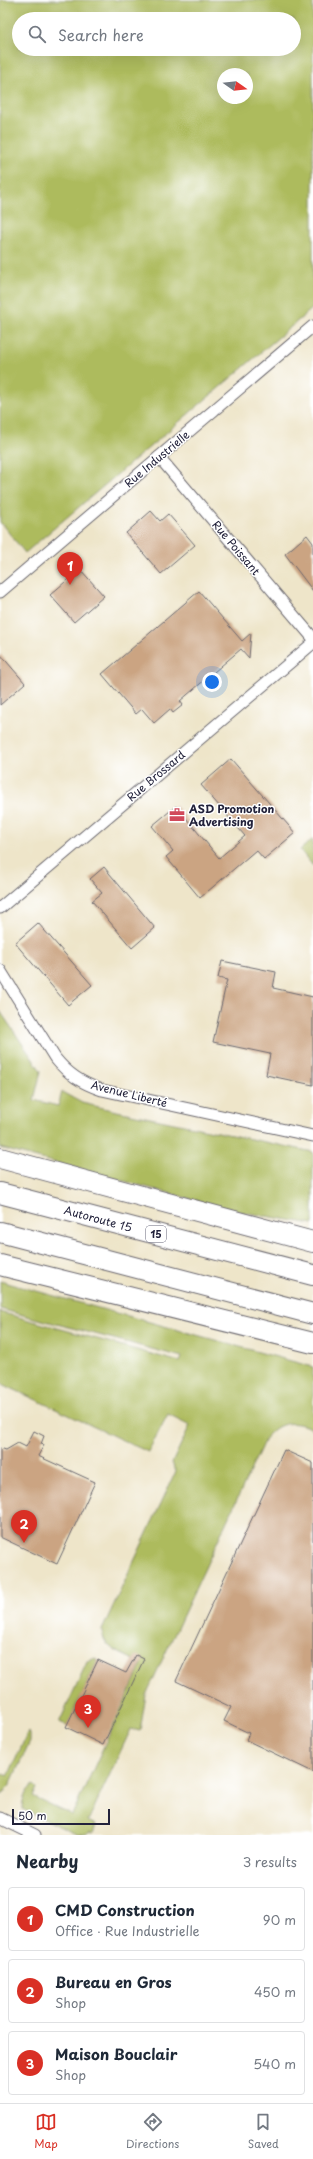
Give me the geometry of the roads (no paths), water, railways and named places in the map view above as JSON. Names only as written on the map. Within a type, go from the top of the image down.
[{"type":"highway","points":[[0,1158],[313,1242]]},
{"type":"highway","name":"Autoroute 15","points":[[0,1193],[313,1275]]},
{"type":"highway","points":[[0,1232],[313,1314]]},
{"type":"highway","points":[[0,1265],[313,1343]]},
{"type":"highway","points":[[167,1306],[313,1350]]},
{"type":"street","name":"Rue Industrielle","points":[[0,592],[313,326]]},
{"type":"street","name":"Rue Poissant","points":[[159,457],[313,638]]},
{"type":"street","name":"Rue Brossard","points":[[0,908],[313,643]]},
{"type":"street","name":"Avenue Liberté","points":[[0,970],[55,1058],[64,1069],[82,1082],[102,1090],[313,1136]]},
{"type":"street","points":[[0,1818],[35,1835]]},
{"type":"place","name":"CMD Construction","points":[[70,585]]},
{"type":"place","name":"ASD Promotion Advertising","points":[[177,815]]},
{"type":"place","name":"Bureau en Gros","points":[[24,1543]]},
{"type":"place","name":"Maison Bouclair","points":[[88,1728]]}]
